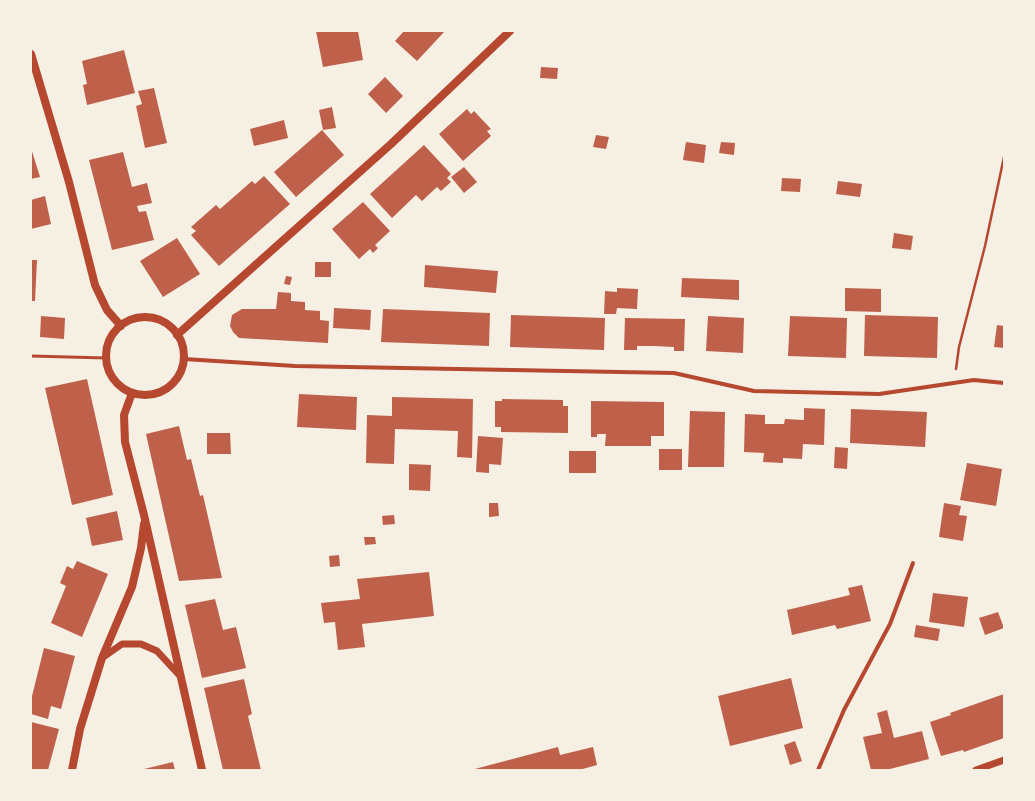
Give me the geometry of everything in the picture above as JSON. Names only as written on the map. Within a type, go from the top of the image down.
[{"type":"main road","points":[[178,335],[385,149],[510,31]]},
{"type":"main road","points":[[31,54],[69,182],[95,286],[107,310],[121,326]]},
{"type":"main road","points":[[144,317],[157,319],[169,326],[178,335],[182,346],[184,359],[181,371],[175,381],[166,389],[149,394],[132,393],[121,388],[113,380],[108,369],[106,358],[107,346],[112,334],[121,326],[132,319],[144,317]]},
{"type":"main road","points":[[132,393],[124,415],[125,442],[144,515],[202,770]]},
{"type":"main road","points":[[72,770],[80,729],[102,658],[132,587],[141,548],[144,515]]},
{"type":"street","points":[[184,359],[295,366],[674,373],[754,391],[879,394],[974,380],[1004,383]]},
{"type":"street","points":[[818,770],[844,710],[890,624],[913,563]]},
{"type":"street","points":[[102,658],[122,644],[141,644],[157,652],[181,677]]},
{"type":"street","points":[[976,770],[1004,760]]},
{"type":"lane","points":[[31,356],[106,358]]},
{"type":"path","points":[[954,383],[959,347],[985,246],[1004,158]]},
{"type":"building","points":[[316,31],[358,31],[363,60],[323,67]]},
{"type":"building","points":[[404,31],[445,31],[417,61],[395,41]]},
{"type":"building","points":[[124,50],[135,93],[87,105],[83,85],[87,84],[82,61]]},
{"type":"building","points":[[541,67],[558,68],[557,79],[540,78]]},
{"type":"building","points":[[385,77],[403,96],[386,113],[368,94]]},
{"type":"building","points":[[154,88],[167,143],[145,148],[136,106],[142,104],[138,91]]},
{"type":"building","points":[[332,107],[336,128],[323,130],[319,110]]},
{"type":"building","points":[[467,109],[471,114],[474,111],[491,129],[487,131],[491,136],[463,161],[439,134]]},
{"type":"building","points":[[284,120],[288,138],[254,146],[250,129]]},
{"type":"building","points":[[322,130],[344,155],[296,197],[274,172]]},
{"type":"building","points":[[596,135],[609,137],[606,149],[593,147]]},
{"type":"building","points":[[686,142],[706,145],[704,163],[683,160]]},
{"type":"building","points":[[721,142],[735,143],[734,155],[719,153]]},
{"type":"building","points":[[424,145],[451,174],[447,178],[451,182],[441,191],[437,187],[422,201],[416,195],[392,218],[370,194]]},
{"type":"building","points":[[31,148],[40,177],[31,179]]},
{"type":"building","points":[[123,152],[132,187],[147,183],[152,203],[137,206],[139,212],[146,211],[154,240],[112,250],[89,160]]},
{"type":"building","points":[[464,167],[477,182],[464,193],[451,177]]},
{"type":"building","points":[[264,176],[290,204],[219,266],[191,235],[196,231],[191,227],[216,205],[220,209],[252,181],[255,184]]},
{"type":"building","points":[[782,178],[801,179],[800,192],[781,191]]},
{"type":"building","points":[[838,181],[862,184],[860,197],[836,194]]},
{"type":"building","points":[[45,196],[51,224],[31,229],[31,200]]},
{"type":"building","points":[[363,202],[390,231],[375,245],[378,248],[373,253],[370,249],[359,259],[332,229]]},
{"type":"building","points":[[894,233],[913,236],[911,250],[892,248]]},
{"type":"building","points":[[177,238],[200,274],[163,297],[140,261]]},
{"type":"building","points":[[31,260],[37,260],[35,301],[31,301]]},
{"type":"building","points":[[315,262],[331,262],[331,277],[315,277]]},
{"type":"building","points":[[425,265],[498,271],[496,293],[424,287]]},
{"type":"building","points":[[286,276],[292,277],[290,285],[284,284]]},
{"type":"building","points":[[682,278],[739,280],[739,300],[681,297]]},
{"type":"building","points":[[617,288],[638,289],[637,309],[617,308],[616,314],[604,314],[605,291],[617,292]]},
{"type":"building","points":[[845,288],[881,289],[881,312],[845,311]]},
{"type":"building","points":[[278,292],[291,293],[291,301],[305,302],[305,310],[320,311],[320,320],[329,321],[328,343],[239,338],[233,332],[230,326],[232,315],[242,309],[276,309]]},
{"type":"building","points":[[334,308],[371,310],[370,330],[333,328]]},
{"type":"building","points":[[383,309],[490,313],[489,346],[381,342]]},
{"type":"building","points":[[511,315],[605,318],[604,350],[510,347]]},
{"type":"building","points":[[865,315],[938,317],[937,358],[864,356]]},
{"type":"building","points":[[41,316],[65,318],[64,339],[40,337]]},
{"type":"building","points":[[708,316],[744,318],[743,353],[706,351]]},
{"type":"building","points":[[790,316],[847,318],[846,358],[788,356]]},
{"type":"building","points":[[625,318],[685,319],[684,351],[674,351],[674,347],[654,346],[637,346],[637,350],[624,350]]},
{"type":"building","points":[[997,325],[1004,326],[1004,348],[994,347]]},
{"type":"building","points":[[87,379],[113,495],[72,505],[45,388]]},
{"type":"building","points":[[299,394],[357,397],[356,430],[297,427]]},
{"type":"building","points":[[392,397],[473,399],[472,458],[457,457],[458,431],[395,429],[394,464],[366,463],[367,415],[392,416]]},
{"type":"building","points":[[502,399],[563,400],[563,406],[568,406],[568,433],[501,432],[501,427],[495,427],[495,401],[502,401]]},
{"type":"building","points":[[591,401],[664,402],[664,436],[651,436],[651,446],[605,446],[606,434],[597,434],[597,437],[591,437]]},
{"type":"building","points":[[804,408],[825,409],[824,445],[803,444],[802,459],[783,458],[783,463],[763,462],[764,453],[744,452],[745,414],[765,415],[765,424],[784,424],[785,419],[804,420]]},
{"type":"building","points":[[851,409],[927,412],[925,447],[850,443]]},
{"type":"building","points":[[690,411],[725,412],[724,467],[688,467]]},
{"type":"building","points":[[179,426],[187,460],[191,459],[200,496],[203,495],[222,578],[179,581],[146,434]]},
{"type":"building","points":[[207,433],[230,433],[231,454],[207,454]]},
{"type":"building","points":[[478,436],[503,438],[501,465],[489,464],[489,473],[476,472]]},
{"type":"building","points":[[835,447],[848,448],[847,469],[834,468]]},
{"type":"building","points":[[659,449],[682,449],[682,470],[659,470]]},
{"type":"building","points":[[569,451],[596,451],[596,473],[569,473]]},
{"type":"building","points":[[967,463],[1002,469],[996,506],[960,500]]},
{"type":"building","points":[[409,464],[431,465],[430,491],[409,490]]},
{"type":"building","points":[[489,503],[498,503],[499,516],[489,517]]},
{"type":"building","points":[[944,503],[961,506],[959,515],[967,516],[963,541],[939,537]]},
{"type":"building","points":[[117,511],[123,540],[92,546],[86,518]]},
{"type":"building","points":[[394,515],[395,524],[383,525],[382,516]]},
{"type":"building","points":[[364,537],[375,537],[376,544],[365,545]]},
{"type":"building","points":[[339,555],[340,566],[330,567],[329,556]]},
{"type":"building","points":[[77,561],[108,574],[82,637],[51,623],[66,586],[60,583],[67,566],[73,569]]},
{"type":"building","points":[[429,572],[434,616],[362,624],[365,647],[338,650],[335,622],[324,623],[321,603],[360,599],[357,579]]},
{"type":"building","points":[[862,585],[871,621],[837,629],[835,625],[792,635],[787,610],[850,595],[848,588]]},
{"type":"building","points":[[933,593],[968,597],[964,627],[929,622]]},
{"type":"building","points":[[215,599],[223,630],[236,627],[246,668],[202,678],[185,605]]},
{"type":"building","points":[[998,612],[1004,628],[985,635],[979,618]]},
{"type":"building","points":[[916,625],[940,629],[938,641],[914,637]]},
{"type":"building","points":[[44,648],[75,656],[61,709],[51,706],[48,719],[31,714],[31,700]]},
{"type":"building","points":[[791,678],[803,728],[730,746],[718,696]]},
{"type":"building","points":[[244,679],[252,714],[248,716],[261,770],[223,770],[204,688]]},
{"type":"building","points":[[1004,694],[1004,738],[964,752],[963,750],[941,756],[930,722],[951,715],[950,713]]},
{"type":"building","points":[[887,710],[894,738],[922,731],[929,759],[886,770],[871,770],[863,737],[882,733],[877,713]]},
{"type":"building","points":[[31,722],[59,729],[48,770],[31,770]]},
{"type":"building","points":[[795,741],[802,761],[790,765],[784,745]]},
{"type":"building","points":[[558,747],[560,755],[593,747],[597,765],[579,770],[471,770]]},
{"type":"building","points":[[173,762],[175,770],[144,770],[144,769]]}]
